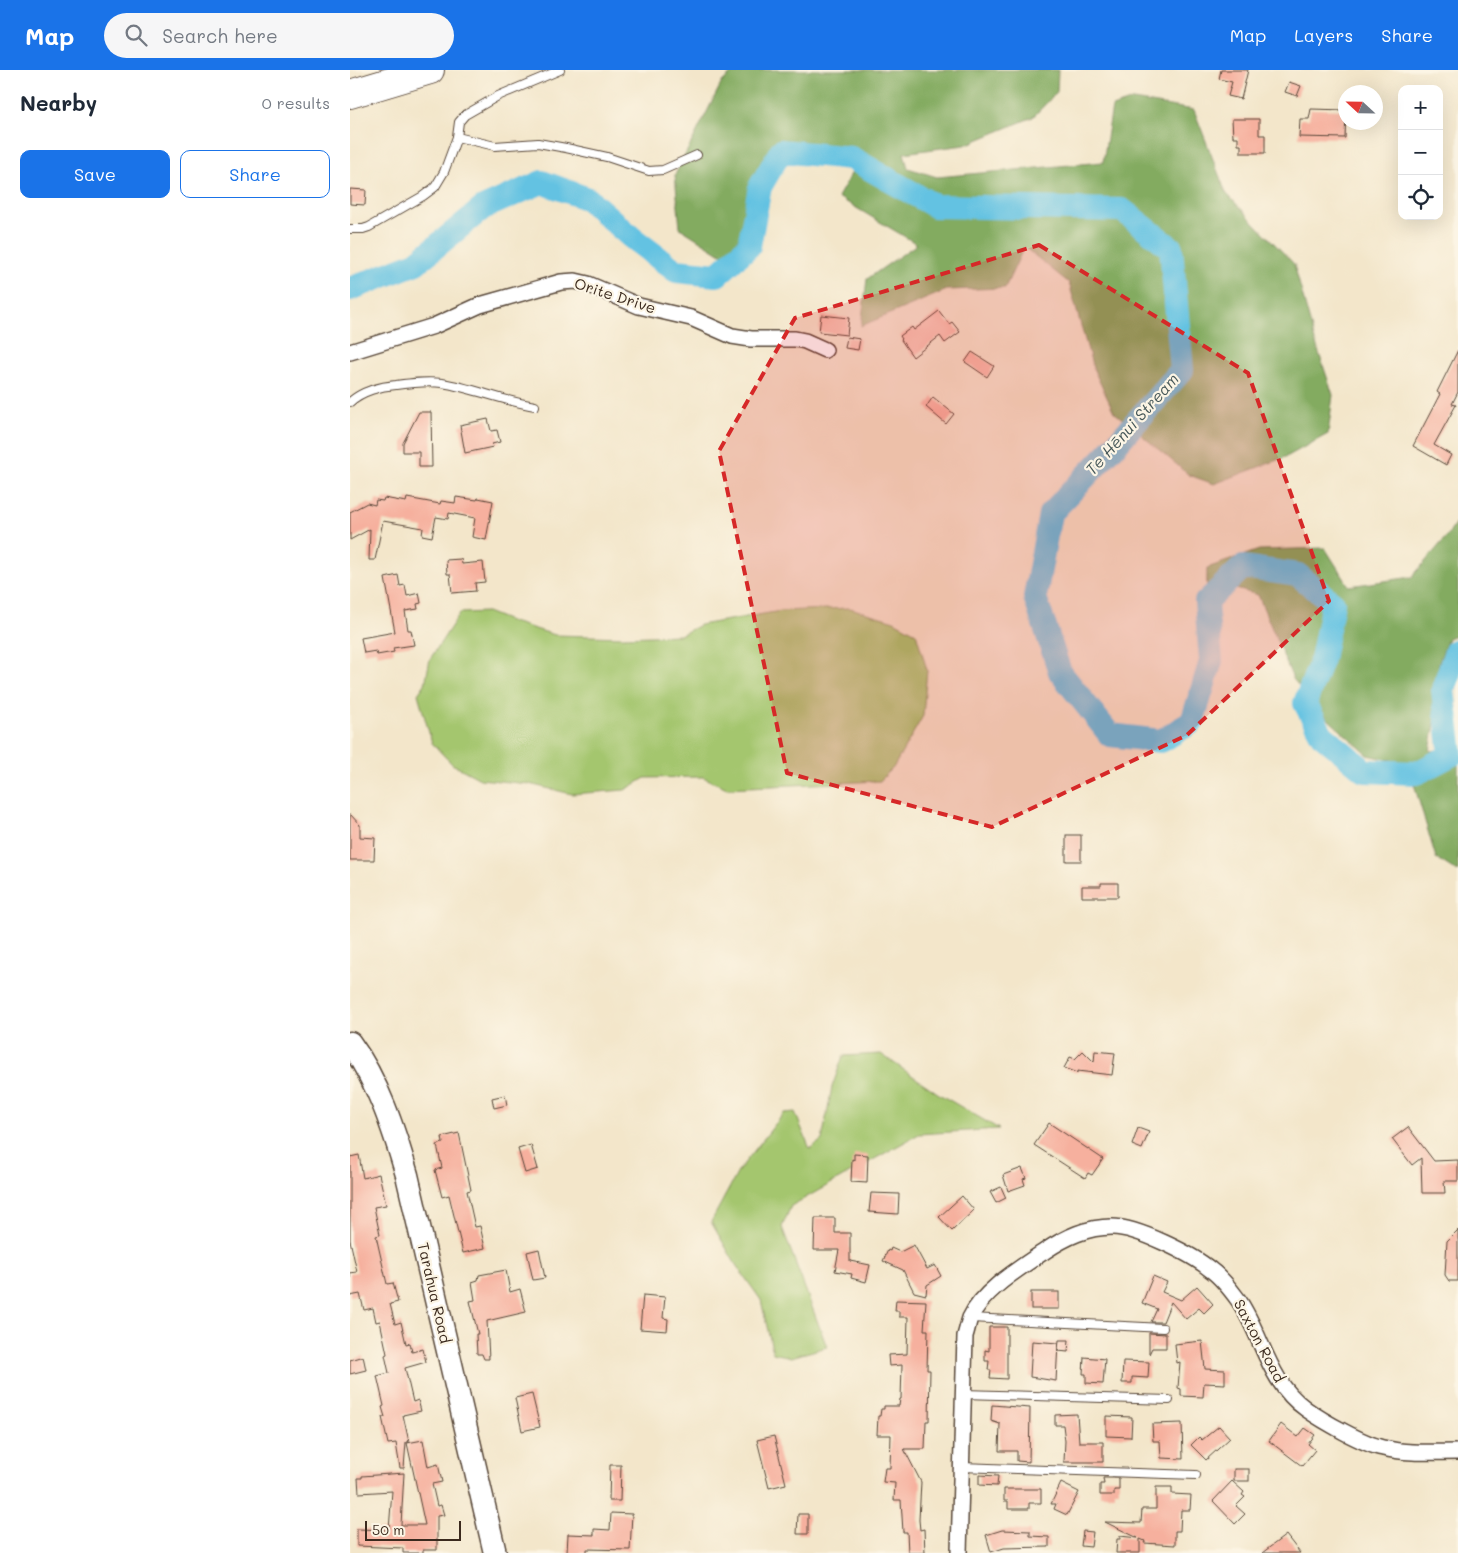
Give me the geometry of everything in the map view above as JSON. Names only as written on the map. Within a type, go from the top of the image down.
[{"type":"highway","points":[[350,94],[430,70]]},
{"type":"street","name":"Orite Drive","points":[[350,352],[434,326],[480,305],[561,282],[575,281],[588,284],[639,306],[691,318],[732,336],[751,339],[795,339],[805,341],[825,350]]},
{"type":"street","name":"Tarahua Road","points":[[350,1043],[383,1103],[404,1166],[495,1553]]},
{"type":"street","name":"Saxton Road","points":[[959,1553],[965,1336],[971,1318],[978,1307],[997,1286],[1016,1271],[1060,1241],[1079,1232],[1098,1228],[1128,1229],[1143,1234],[1211,1269],[1223,1280],[1249,1319],[1271,1369],[1280,1383],[1290,1396],[1305,1408],[1381,1448],[1411,1452],[1458,1452]]},
{"type":"lane","points":[[350,229],[369,227],[435,188],[444,172],[459,122],[465,115],[498,96],[560,70]]},
{"type":"lane","points":[[456,137],[495,146],[538,143],[607,157],[649,171],[662,170],[698,155]]},
{"type":"lane","points":[[350,402],[362,394],[381,387],[422,382],[442,383],[513,403],[535,406]]},
{"type":"lane","points":[[971,1318],[1164,1328]]},
{"type":"lane","points":[[963,1394],[1169,1400]]},
{"type":"lane","points":[[961,1467],[1196,1475]]},
{"type":"highlighted area","points":[[1039,245],[1248,373],[1329,601],[1187,735],[992,827],[787,773],[719,451],[795,318]]},
{"type":"green space","points":[[735,70],[1058,70],[1057,92],[1033,117],[965,145],[904,153],[908,168],[937,177],[1103,162],[1112,107],[1133,100],[1194,110],[1226,193],[1294,264],[1315,341],[1333,395],[1328,434],[1288,456],[1214,484],[1189,475],[1114,412],[1093,368],[1069,283],[1024,247],[1005,288],[947,290],[861,326],[867,279],[917,244],[838,197],[856,165],[802,156],[776,169],[758,197],[729,259],[680,228],[675,175],[722,82]]},
{"type":"green space","points":[[1458,520],[1458,634],[1448,638],[1439,663],[1438,706],[1430,751],[1458,748],[1458,872],[1436,858],[1408,764],[1368,755],[1329,720],[1293,679],[1258,595],[1232,588],[1206,615],[1207,568],[1259,550],[1325,548],[1349,586],[1412,577],[1448,535]]},
{"type":"green space","points":[[850,608],[894,621],[916,633],[927,670],[923,716],[893,768],[880,781],[727,788],[703,777],[645,778],[625,790],[572,794],[529,784],[480,779],[452,764],[432,743],[418,694],[425,684],[430,659],[460,613],[487,612],[555,635],[623,637],[680,635],[700,625],[781,611]]},
{"type":"green space","points":[[881,1054],[939,1094],[999,1129],[919,1134],[791,1206],[782,1227],[827,1347],[791,1357],[773,1353],[761,1300],[736,1265],[711,1222],[739,1170],[784,1113],[795,1112],[810,1149],[822,1140],[832,1087],[843,1056]]},
{"type":"building","points":[[1221,70],[1248,70],[1241,99],[1228,96],[1232,82],[1219,79]]},
{"type":"building","points":[[1289,82],[1301,86],[1297,96],[1285,92]]},
{"type":"building","points":[[1311,109],[1338,110],[1338,130],[1345,130],[1345,138],[1299,137],[1300,119],[1309,119]]},
{"type":"building","points":[[1232,119],[1259,119],[1259,135],[1265,135],[1265,153],[1241,153],[1238,137],[1233,137]]},
{"type":"building","points":[[350,189],[366,190],[365,205],[350,204]]},
{"type":"building","points":[[939,311],[949,324],[952,322],[960,332],[945,343],[940,336],[913,357],[900,336],[912,327],[914,330]]},
{"type":"building","points":[[821,315],[849,318],[847,335],[819,332]]},
{"type":"building","points":[[847,337],[860,339],[858,350],[845,348]]},
{"type":"building","points":[[1458,350],[1458,392],[1452,404],[1456,405],[1434,445],[1451,455],[1446,465],[1413,446],[1440,394],[1437,392]]},
{"type":"building","points":[[972,352],[994,366],[987,377],[965,362]]},
{"type":"building","points":[[933,397],[954,414],[946,424],[926,407]]},
{"type":"building","points":[[419,412],[431,412],[432,467],[419,467],[419,452],[403,452],[403,443]]},
{"type":"building","points":[[488,419],[491,431],[497,430],[500,442],[492,444],[493,447],[465,453],[460,425]]},
{"type":"building","points":[[456,497],[493,501],[486,540],[472,537],[475,518],[449,513],[448,519],[436,517],[432,537],[422,535],[423,528],[383,521],[375,560],[369,560],[370,529],[350,540],[350,512],[367,503],[375,505],[376,500],[383,501],[384,498],[406,502],[407,498],[440,504],[441,501],[455,503]]},
{"type":"building","points":[[461,559],[462,564],[483,562],[485,582],[475,583],[476,591],[452,593],[450,574],[447,574],[446,560]]},
{"type":"building","points":[[398,575],[400,586],[405,585],[407,596],[419,593],[421,603],[417,604],[418,609],[405,611],[408,630],[411,630],[414,645],[393,648],[394,652],[377,655],[376,651],[364,653],[361,638],[395,632],[385,578]]},
{"type":"building","points":[[350,814],[360,825],[360,837],[375,838],[374,860],[350,860]]},
{"type":"building","points":[[1066,835],[1081,835],[1081,861],[1066,861]]},
{"type":"building","points":[[1101,883],[1118,883],[1118,897],[1082,897],[1082,886],[1101,886]]},
{"type":"building","points":[[1083,1051],[1094,1062],[1095,1051],[1115,1053],[1112,1075],[1077,1071],[1077,1073],[1064,1068],[1070,1057],[1075,1059]]},
{"type":"building","points":[[505,1095],[507,1105],[494,1108],[492,1098]]},
{"type":"building","points":[[1049,1123],[1103,1159],[1092,1175],[1088,1173],[1085,1178],[1034,1145]]},
{"type":"building","points":[[1408,1127],[1434,1161],[1458,1160],[1458,1181],[1444,1181],[1445,1193],[1422,1193],[1421,1158],[1412,1165],[1392,1139]]},
{"type":"building","points":[[1138,1128],[1149,1132],[1142,1149],[1132,1145]]},
{"type":"building","points":[[459,1133],[471,1190],[467,1191],[475,1227],[480,1226],[485,1248],[463,1253],[449,1195],[442,1197],[435,1170],[442,1168],[437,1145],[443,1143],[442,1137]]},
{"type":"building","points":[[531,1145],[538,1169],[525,1173],[518,1149]]},
{"type":"building","points":[[854,1154],[868,1155],[867,1183],[851,1182]]},
{"type":"building","points":[[359,1155],[363,1178],[379,1174],[386,1205],[374,1207],[380,1235],[376,1236],[387,1284],[393,1283],[398,1302],[390,1304],[395,1324],[401,1322],[406,1344],[410,1343],[412,1352],[423,1349],[426,1362],[405,1368],[413,1402],[418,1400],[421,1411],[403,1415],[409,1442],[406,1442],[404,1468],[400,1468],[396,1443],[388,1444],[382,1417],[385,1417],[382,1407],[384,1406],[377,1376],[389,1373],[380,1321],[376,1322],[373,1308],[364,1310],[360,1294],[350,1296],[350,1273],[357,1272],[350,1240],[350,1157]]},
{"type":"building","points":[[1022,1168],[1026,1178],[1023,1179],[1025,1185],[1008,1191],[1003,1175]]},
{"type":"building","points":[[1001,1187],[1006,1198],[996,1203],[990,1192]]},
{"type":"building","points":[[871,1193],[899,1194],[898,1214],[869,1212]]},
{"type":"building","points":[[962,1196],[974,1210],[952,1231],[939,1217]]},
{"type":"building","points":[[815,1218],[835,1218],[835,1233],[850,1233],[850,1261],[870,1265],[866,1282],[851,1278],[852,1274],[835,1271],[839,1250],[814,1250]]},
{"type":"building","points":[[1458,1230],[1458,1281],[1449,1281],[1445,1275],[1447,1241]]},
{"type":"building","points":[[914,1245],[927,1269],[935,1265],[941,1276],[927,1285],[926,1295],[914,1292],[903,1270],[883,1261],[888,1250],[890,1251],[891,1248],[900,1252]]},
{"type":"building","points":[[539,1249],[545,1278],[533,1280],[527,1252]]},
{"type":"building","points":[[506,1270],[510,1292],[520,1289],[526,1312],[487,1321],[489,1359],[484,1359],[482,1354],[477,1354],[476,1334],[478,1334],[470,1301],[475,1300],[472,1282],[478,1280],[479,1275]]},
{"type":"building","points":[[1153,1276],[1167,1282],[1162,1292],[1181,1300],[1197,1286],[1213,1304],[1204,1313],[1199,1308],[1186,1319],[1171,1302],[1163,1322],[1151,1322],[1157,1309],[1142,1303]]},
{"type":"building","points":[[1031,1292],[1059,1292],[1059,1309],[1031,1309]]},
{"type":"building","points":[[643,1295],[665,1297],[663,1318],[668,1319],[667,1331],[640,1329]]},
{"type":"building","points":[[896,1300],[926,1301],[924,1330],[928,1330],[927,1370],[930,1370],[929,1421],[926,1421],[925,1449],[904,1449],[921,1482],[919,1520],[920,1530],[924,1529],[925,1553],[908,1553],[907,1532],[903,1532],[901,1500],[894,1500],[895,1483],[883,1482],[885,1468],[890,1468],[891,1435],[877,1435],[878,1416],[880,1416],[881,1409],[884,1409],[884,1406],[899,1406],[901,1399],[902,1365],[889,1366],[888,1355],[907,1354],[908,1317],[899,1317],[899,1311],[895,1311]]},
{"type":"building","points":[[989,1327],[1007,1327],[1007,1379],[990,1378],[991,1370],[988,1370],[989,1361],[985,1361],[985,1350],[989,1351]]},
{"type":"building","points":[[1149,1333],[1166,1334],[1166,1348],[1152,1348],[1149,1354]]},
{"type":"building","points":[[1059,1340],[1069,1340],[1068,1352],[1058,1351]]},
{"type":"building","points":[[1032,1341],[1058,1343],[1056,1381],[1030,1377]]},
{"type":"building","points":[[1202,1341],[1205,1369],[1225,1370],[1225,1384],[1204,1383],[1203,1397],[1181,1396],[1181,1389],[1178,1388],[1180,1362],[1177,1363],[1175,1344]]},
{"type":"building","points":[[363,1356],[366,1370],[350,1374],[350,1360]]},
{"type":"building","points":[[1084,1357],[1105,1359],[1103,1384],[1086,1383],[1086,1374],[1083,1374]]},
{"type":"building","points":[[1123,1361],[1149,1362],[1148,1378],[1132,1377],[1132,1383],[1122,1383]]},
{"type":"building","points":[[532,1394],[540,1427],[522,1431],[515,1398]]},
{"type":"building","points":[[992,1405],[1030,1408],[1029,1462],[1017,1461],[1017,1451],[999,1451],[1000,1424],[991,1421]]},
{"type":"building","points":[[1077,1414],[1079,1442],[1103,1442],[1103,1462],[1064,1462],[1065,1441],[1063,1425],[1055,1425],[1055,1415]]},
{"type":"building","points":[[1106,1416],[1132,1417],[1131,1437],[1106,1436]]},
{"type":"building","points":[[1182,1423],[1183,1459],[1161,1458],[1160,1441],[1153,1441],[1152,1424]]},
{"type":"building","points":[[1281,1424],[1298,1437],[1305,1428],[1315,1435],[1308,1444],[1315,1450],[1302,1466],[1269,1441]]},
{"type":"building","points":[[1219,1426],[1230,1438],[1206,1460],[1191,1445],[1199,1437],[1202,1440]]},
{"type":"building","points":[[774,1436],[786,1484],[769,1488],[757,1440]]},
{"type":"building","points":[[423,1440],[428,1467],[438,1464],[442,1482],[432,1484],[437,1506],[441,1505],[444,1515],[437,1516],[437,1550],[423,1550],[423,1553],[403,1553],[403,1548],[357,1546],[357,1529],[389,1530],[392,1491],[359,1493],[358,1478],[362,1478],[362,1476],[404,1473],[401,1525],[425,1525],[407,1443]]},
{"type":"building","points":[[610,1465],[621,1465],[620,1501],[609,1501]]},
{"type":"building","points":[[1234,1469],[1249,1469],[1249,1481],[1234,1481]]},
{"type":"building","points":[[979,1475],[998,1476],[997,1486],[979,1485]]},
{"type":"building","points":[[1103,1478],[1119,1478],[1119,1490],[1114,1490],[1114,1495],[1100,1495],[1100,1484],[1104,1484]]},
{"type":"building","points":[[1232,1481],[1244,1492],[1242,1495],[1245,1497],[1236,1506],[1245,1514],[1235,1524],[1213,1501]]},
{"type":"building","points":[[1061,1483],[1079,1492],[1067,1515],[1054,1509],[1056,1504],[1051,1504]]},
{"type":"building","points":[[1156,1487],[1172,1487],[1172,1494],[1191,1495],[1190,1510],[1181,1510],[1180,1531],[1175,1531],[1175,1545],[1144,1543],[1145,1541],[1140,1539],[1140,1553],[1116,1553],[1117,1539],[1120,1539],[1120,1536],[1138,1538],[1105,1522],[1141,1523],[1142,1509],[1156,1509]]},
{"type":"building","points":[[1004,1489],[1041,1489],[1041,1503],[1029,1503],[1029,1509],[1008,1509],[1008,1501],[1004,1501]]},
{"type":"building","points":[[611,1513],[632,1514],[630,1550],[587,1549],[587,1553],[567,1553],[568,1534],[594,1535],[594,1529],[610,1530]]},
{"type":"building","points":[[798,1514],[808,1514],[808,1534],[797,1534]]},
{"type":"building","points":[[1002,1530],[1030,1531],[1030,1536],[1049,1537],[1049,1547],[1004,1548],[991,1552],[986,1535]]},
{"type":"building","points":[[1083,1531],[1093,1532],[1091,1547],[1081,1546]]},
{"type":"building","points":[[1286,1535],[1300,1553],[1262,1553]]},
{"type":"waterway","name":"Te Hēnui Stream","points":[[350,289],[416,263],[483,208],[542,182],[588,199],[631,237],[676,271],[717,275],[749,246],[760,187],[781,151],[851,158],[935,206],[1122,210],[1171,248],[1182,370],[1112,449],[1050,514],[1035,597],[1060,672],[1110,735],[1161,741],[1192,722],[1211,661],[1206,602],[1243,567],[1298,575],[1333,603],[1322,659],[1305,703],[1322,735],[1365,771],[1417,773],[1451,755],[1443,690],[1456,651],[1458,650]]}]
